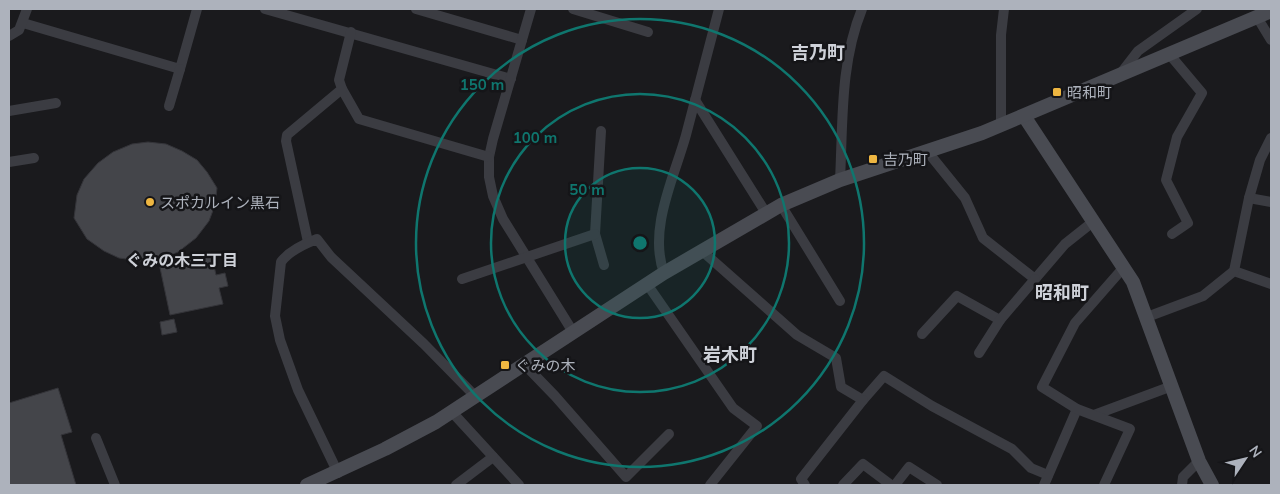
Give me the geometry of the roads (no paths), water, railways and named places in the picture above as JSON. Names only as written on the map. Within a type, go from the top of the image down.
[{"type":"street","points":[[9,36],[19,30],[27,9]]},
{"type":"street","points":[[169,106],[198,9]]},
{"type":"street","points":[[265,9],[511,78]]},
{"type":"street","points":[[416,9],[522,40]]},
{"type":"street","points":[[531,9],[493,140],[489,157],[489,177],[493,196],[503,219],[573,332]]},
{"type":"street","points":[[573,9],[648,32]]},
{"type":"street","points":[[664,273],[659,260],[662,215],[719,9]]},
{"type":"street","points":[[840,180],[844,74],[856,22],[862,9]]},
{"type":"street","points":[[1001,125],[1001,35],[1004,9]]},
{"type":"street","points":[[1119,76],[1138,51],[1197,9]]},
{"type":"street","points":[[307,485],[338,472],[402,440],[452,412],[664,273],[781,205],[840,180],[1024,116],[1271,11]]},
{"type":"street","points":[[1257,17],[1271,40]]},
{"type":"street","points":[[23,23],[180,69]]},
{"type":"street","points":[[351,32],[339,80],[359,119],[489,157]]},
{"type":"street","points":[[1170,55],[1202,94],[1177,137],[1166,180],[1188,223],[1172,234]]},
{"type":"street","points":[[308,242],[286,141],[287,135],[342,89]]},
{"type":"street","points":[[695,100],[766,213]]},
{"type":"street","points":[[9,111],[56,103]]},
{"type":"street","points":[[1024,116],[1133,282],[1199,461],[1212,485]]},
{"type":"street","points":[[601,131],[595,234],[604,265]]},
{"type":"street","points":[[1147,317],[1203,296],[1234,271],[1249,198],[1260,160],[1271,138]]},
{"type":"street","points":[[927,151],[965,198],[983,238],[1035,279]]},
{"type":"street","points":[[9,162],[34,158]]},
{"type":"street","points":[[1249,198],[1271,202]]},
{"type":"street","points":[[781,205],[840,301]]},
{"type":"street","points":[[979,353],[1000,320],[1065,244],[1094,221]]},
{"type":"street","points":[[462,279],[595,234]]},
{"type":"street","points":[[338,472],[298,390],[280,340],[275,316],[281,262],[286,255],[308,242],[316,239],[331,257],[424,344],[476,397]]},
{"type":"street","points":[[701,250],[797,335],[836,358],[841,387],[863,400]]},
{"type":"street","points":[[1104,485],[1130,429],[1077,408],[1042,387],[1075,323],[1124,267]]},
{"type":"street","points":[[1234,271],[1271,284]]},
{"type":"street","points":[[647,284],[733,408],[757,426],[710,485]]},
{"type":"street","points":[[922,334],[957,296],[1000,320]]},
{"type":"street","points":[[525,365],[555,396],[626,477],[669,434]]},
{"type":"street","points":[[806,485],[801,479],[884,376],[932,406],[1012,449],[1031,468],[1048,475]]},
{"type":"street","points":[[1094,415],[1172,386]]},
{"type":"street","points":[[1044,485],[1077,408]]},
{"type":"street","points":[[452,412],[519,485]]},
{"type":"street","points":[[96,438],[115,485]]},
{"type":"street","points":[[456,485],[494,457]]},
{"type":"street","points":[[1182,485],[1183,477],[1199,461]]},
{"type":"street","points":[[844,485],[863,464],[893,485],[909,467],[937,485]]},
{"type":"place","name":"昭和町","points":[[1057,92]]},
{"type":"place","name":"吉乃町","points":[[873,159]]},
{"type":"place","name":"スポカルイン黒石","points":[[150,202]]},
{"type":"place","name":"ぐみの木","points":[[505,365]]},
{"type":"district","name":"吉乃町","points":[[818,52]]},
{"type":"district","name":"ぐみの木三丁目","points":[[182,260]]},
{"type":"district","name":"昭和町","points":[[1062,292]]},
{"type":"district","name":"岩木町","points":[[730,354]]}]
